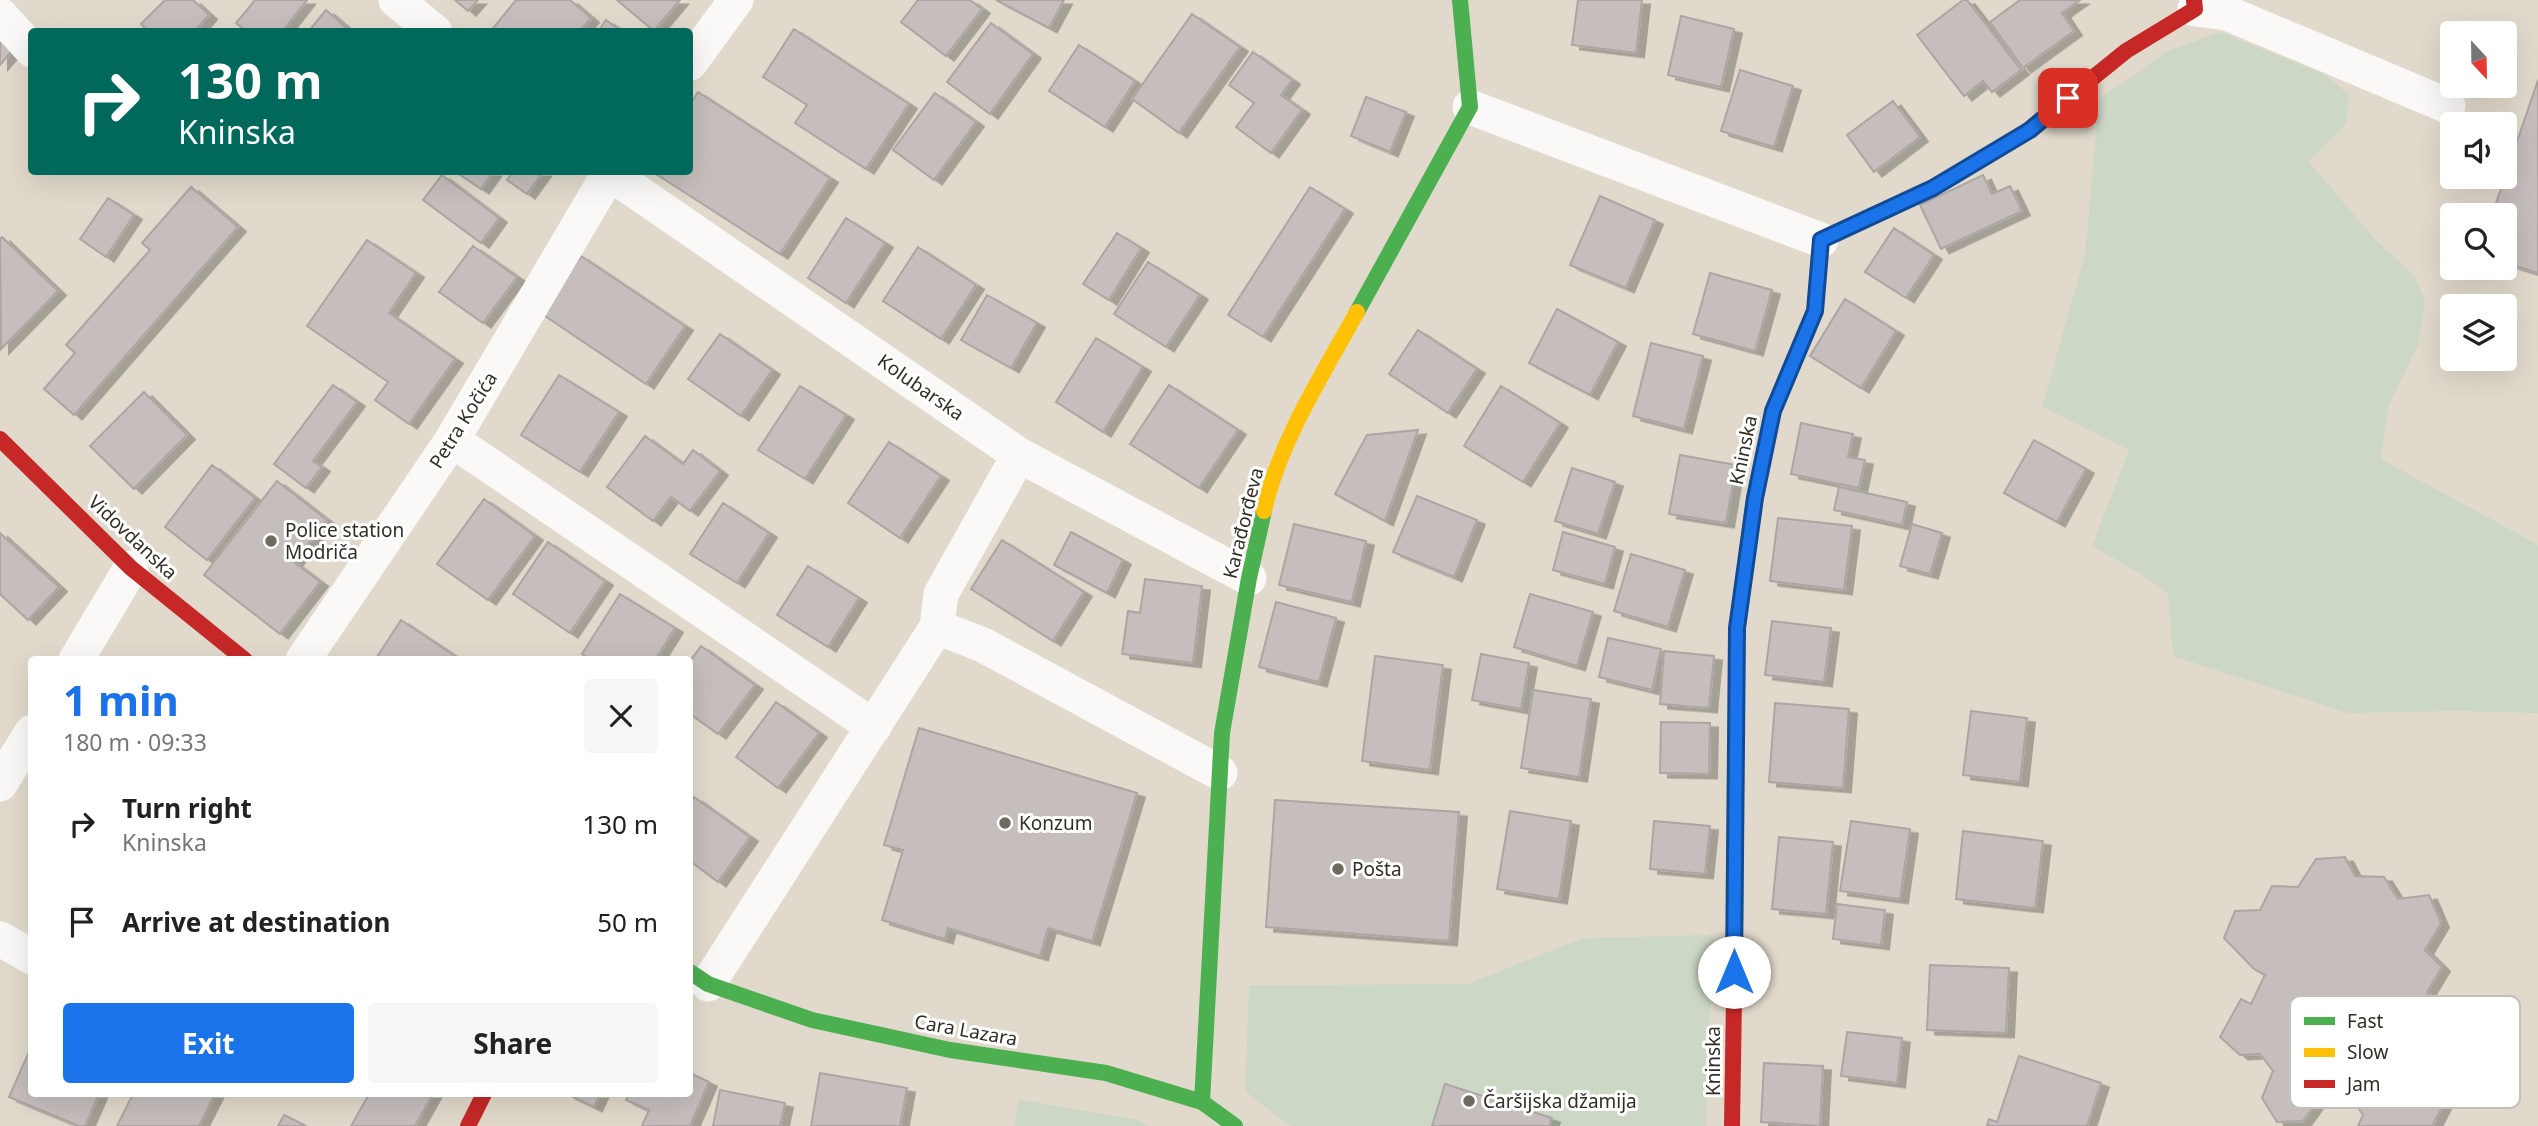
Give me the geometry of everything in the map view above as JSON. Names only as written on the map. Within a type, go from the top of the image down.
[{"type":"street","points":[[396,0],[430,28]]},
{"type":"street","points":[[693,59],[736,0]]},
{"type":"street","points":[[1460,0],[1470,107],[1821,240],[1933,188],[2030,130],[2126,51],[2194,5],[2227,13],[2448,106]]},
{"type":"street","points":[[0,15],[28,46]]},
{"type":"street","name":"Karađorđeva","points":[[1202,1102],[1222,733],[1249,578],[1270,482],[1309,401],[1470,107]]},
{"type":"street","name":"Petra Kočića","points":[[306,656],[452,440],[607,175]]},
{"type":"street","name":"Kolubarska","points":[[613,175],[1019,455],[1249,578]]},
{"type":"street","name":"Kninska","points":[[1732,1126],[1737,628],[1755,498],[1773,411],[1815,311],[1821,240]]},
{"type":"street","name":"Vidovdanska","points":[[0,439],[131,568],[240,656]]},
{"type":"street","points":[[452,440],[874,727]]},
{"type":"street","points":[[699,978],[874,727],[937,627],[940,594],[1019,455]]},
{"type":"street","points":[[78,656],[131,568]]},
{"type":"street","points":[[937,627],[983,645],[1220,773]]},
{"type":"street","points":[[0,784],[28,738]]},
{"type":"street","points":[[0,939],[28,955]]},
{"type":"street","name":"Cara Lazara","points":[[699,978],[812,1020],[950,1050],[1106,1073],[1202,1102],[1235,1126]]},
{"type":"street","points":[[468,1126],[482,1097]]},
{"type":"green space","points":[[2220,32],[2326,75],[2349,95],[2346,125],[2309,162],[2374,238],[2415,277],[2425,301],[2418,345],[2389,406],[2381,459],[2538,545],[2538,713],[2348,713],[2173,656],[2168,594],[2141,574],[2092,546],[2129,450],[2042,407],[2085,255],[2099,99],[2168,51]]},
{"type":"green space","points":[[1713,935],[1706,1126],[1290,1126],[1245,1091],[1249,985],[1468,984],[1583,938]]},
{"type":"green space","points":[[1018,1099],[1137,1120],[1149,1126],[1014,1126]]},
{"type":"building","points":[[165,0],[193,0],[209,15],[198,28],[145,28],[141,24]]},
{"type":"building","points":[[255,0],[307,0],[285,28],[242,28],[236,23]]},
{"type":"building","points":[[455,0],[478,0],[468,11]]},
{"type":"building","points":[[516,0],[570,0],[591,18],[582,28],[493,28]]},
{"type":"building","points":[[617,0],[680,0],[657,28],[650,28]]},
{"type":"building","points":[[918,0],[970,0],[982,9],[946,56],[901,22]]},
{"type":"building","points":[[996,0],[1064,0],[1049,28]]},
{"type":"building","points":[[1578,0],[1642,0],[1636,53],[1572,45]]},
{"type":"building","points":[[1963,0],[1967,0],[2021,70],[1992,92],[1983,81],[1964,96],[1917,35]]},
{"type":"building","points":[[2020,0],[2080,0],[2062,13],[2074,31],[2023,68],[1990,22]]},
{"type":"building","points":[[326,10],[347,28],[311,28]]},
{"type":"building","points":[[1192,14],[1240,47],[1179,133],[1132,99]]},
{"type":"building","points":[[1681,16],[1734,29],[1721,87],[1668,75]]},
{"type":"building","points":[[606,20],[617,28],[601,28]]},
{"type":"building","points":[[991,23],[1033,54],[990,114],[947,82]]},
{"type":"building","points":[[794,29],[909,104],[866,169],[795,123],[807,105],[763,77]]},
{"type":"building","points":[[0,40],[12,51],[0,65]]},
{"type":"building","points":[[1079,45],[1135,81],[1105,127],[1049,91]]},
{"type":"building","points":[[1253,52],[1292,80],[1281,95],[1302,110],[1271,153],[1236,127],[1254,103],[1229,85]]},
{"type":"building","points":[[1740,70],[1793,86],[1774,147],[1721,131]]},
{"type":"building","points":[[2538,80],[2538,273],[2517,266],[2517,203],[2496,203],[2501,189],[2517,189],[2517,142]]},
{"type":"building","points":[[698,92],[830,178],[780,254],[658,175],[693,175],[693,100]]},
{"type":"building","points":[[935,93],[976,122],[934,180],[893,150]]},
{"type":"building","points":[[1366,97],[1406,112],[1390,152],[1351,136]]},
{"type":"building","points":[[1893,101],[1920,137],[1874,172],[1847,135]]},
{"type":"building","points":[[442,175],[499,218],[481,243],[423,200]]},
{"type":"building","points":[[460,175],[491,175],[481,189]]},
{"type":"building","points":[[511,175],[541,175],[527,194],[507,180]]},
{"type":"building","points":[[1983,175],[1992,194],[2010,186],[2022,211],[1941,249],[1920,205]]},
{"type":"building","points":[[191,187],[238,227],[74,415],[44,389],[75,353],[66,345],[150,250],[142,243]]},
{"type":"building","points":[[1310,187],[1345,209],[1263,337],[1228,315]]},
{"type":"building","points":[[1600,196],[1655,220],[1626,288],[1570,265]]},
{"type":"building","points":[[108,198],[134,215],[106,257],[80,239]]},
{"type":"building","points":[[846,218],[885,243],[846,303],[808,278]]},
{"type":"building","points":[[1894,228],[1934,255],[1906,298],[1865,272]]},
{"type":"building","points":[[1117,233],[1141,248],[1109,300],[1083,284]]},
{"type":"building","points":[[2,237],[58,291],[1,349],[0,239]]},
{"type":"building","points":[[367,240],[416,273],[389,313],[455,359],[409,424],[375,400],[388,382],[307,326]]},
{"type":"building","points":[[473,246],[517,277],[483,323],[439,292]]},
{"type":"building","points":[[918,247],[976,285],[941,339],[883,301]]},
{"type":"building","points":[[581,256],[685,326],[646,384],[542,314]]},
{"type":"building","points":[[1148,262],[1200,295],[1166,347],[1114,314]]},
{"type":"building","points":[[1710,273],[1772,290],[1755,351],[1693,334]]},
{"type":"building","points":[[987,295],[1037,323],[1011,368],[961,340]]},
{"type":"building","points":[[1845,299],[1896,331],[1861,388],[1810,356]]},
{"type":"building","points":[[1557,309],[1618,342],[1590,395],[1529,363]]},
{"type":"building","points":[[1418,330],[1477,369],[1448,413],[1389,374]]},
{"type":"building","points":[[720,334],[772,370],[741,416],[688,379]]},
{"type":"building","points":[[1096,338],[1143,367],[1103,432],[1056,402]]},
{"type":"building","points":[[1651,343],[1703,356],[1684,429],[1633,416]]},
{"type":"building","points":[[559,375],[619,412],[580,472],[521,435]]},
{"type":"building","points":[[333,385],[357,402],[313,461],[322,467],[306,488],[274,464]]},
{"type":"building","points":[[1169,385],[1238,430],[1199,488],[1130,444]]},
{"type":"building","points":[[800,386],[846,415],[805,479],[758,450]]},
{"type":"building","points":[[1501,386],[1560,423],[1523,482],[1464,446]]},
{"type":"building","points":[[144,392],[187,435],[134,489],[90,446]]},
{"type":"building","points":[[1801,423],[1853,434],[1848,457],[1865,460],[1859,488],[1791,474]]},
{"type":"building","points":[[1418,430],[1385,521],[1335,494],[1367,435]]},
{"type":"building","points":[[645,436],[683,464],[693,450],[720,471],[690,511],[671,497],[653,521],[607,487]]},
{"type":"building","points":[[2034,440],[2086,469],[2057,522],[2004,493]]},
{"type":"building","points":[[889,442],[941,476],[900,538],[848,503]]},
{"type":"building","points":[[1680,455],[1736,465],[1726,523],[1669,514]]},
{"type":"building","points":[[212,465],[255,498],[207,560],[165,527]]},
{"type":"building","points":[[1572,468],[1615,482],[1598,534],[1555,521]]},
{"type":"building","name":"Police station Modriča","points":[[277,481],[327,520],[294,562],[320,582],[280,634],[204,575]]},
{"type":"building","points":[[1839,487],[1907,502],[1902,525],[1834,510]]},
{"type":"building","points":[[1417,496],[1477,520],[1454,577],[1393,552]]},
{"type":"building","points":[[484,499],[535,536],[488,600],[437,564]]},
{"type":"building","points":[[723,503],[769,533],[737,583],[690,554]]},
{"type":"building","points":[[1778,518],[1852,526],[1844,590],[1770,581]]},
{"type":"building","points":[[1294,524],[1366,541],[1352,602],[1279,585]]},
{"type":"building","points":[[1912,524],[1942,533],[1930,574],[1900,566]]},
{"type":"building","points":[[1071,532],[1123,560],[1107,593],[1054,565]]},
{"type":"building","points":[[1563,532],[1615,547],[1605,584],[1553,570]]},
{"type":"building","points":[[0,533],[59,587],[28,620],[0,594]]},
{"type":"building","points":[[1002,540],[1084,592],[1053,641],[971,589]]},
{"type":"building","points":[[548,542],[605,581],[570,633],[513,594]]},
{"type":"building","points":[[1631,554],[1685,570],[1668,627],[1614,611]]},
{"type":"building","points":[[808,566],[859,598],[828,647],[777,615]]},
{"type":"building","points":[[1145,579],[1202,586],[1193,663],[1122,654],[1128,611],[1140,613]]},
{"type":"building","points":[[620,594],[675,628],[658,656],[582,654]]},
{"type":"building","points":[[1530,594],[1593,612],[1577,666],[1514,647]]},
{"type":"building","points":[[1276,602],[1336,618],[1319,682],[1259,667]]},
{"type":"building","points":[[401,620],[455,656],[378,656]]},
{"type":"building","points":[[1772,621],[1831,628],[1824,682],[1765,675]]},
{"type":"building","points":[[1608,638],[1661,649],[1652,690],[1599,677]]},
{"type":"building","points":[[701,646],[755,685],[718,734],[693,716],[693,657]]},
{"type":"building","points":[[1664,651],[1714,656],[1709,708],[1660,704]]},
{"type":"building","points":[[1481,654],[1529,663],[1521,709],[1472,700]]},
{"type":"building","points":[[1375,656],[1443,665],[1430,770],[1362,761]]},
{"type":"building","points":[[1533,690],[1591,699],[1579,777],[1521,768]]},
{"type":"building","points":[[776,702],[819,733],[778,788],[736,757]]},
{"type":"building","points":[[1775,703],[1849,709],[1843,788],[1769,782]]},
{"type":"building","points":[[1971,711],[2027,718],[2020,782],[1963,775]]},
{"type":"building","points":[[1661,722],[1710,723],[1709,774],[1660,773]]},
{"type":"building","points":[[919,728],[1137,793],[1092,941],[1048,928],[1040,956],[948,928],[945,939],[882,920],[903,850],[884,845]]},
{"type":"building","points":[[693,799],[750,837],[718,882],[693,863]]},
{"type":"building","points":[[1275,800],[1459,812],[1449,941],[1266,927]]},
{"type":"building","points":[[1510,811],[1571,821],[1559,899],[1497,889]]},
{"type":"building","points":[[1654,821],[1710,826],[1705,874],[1650,869]]},
{"type":"building","points":[[1851,821],[1910,829],[1900,899],[1840,891]]},
{"type":"building","points":[[1963,831],[2043,841],[2035,908],[1956,899]]},
{"type":"building","points":[[1779,837],[1833,842],[1826,914],[1772,909]]},
{"type":"building","points":[[2345,857],[2355,876],[2384,877],[2398,899],[2429,895],[2441,923],[2425,950],[2442,967],[2427,992],[2431,996],[2290,996],[2290,1108],[2312,1108],[2303,1121],[2277,1122],[2262,1098],[2273,1071],[2260,1054],[2240,1055],[2220,1037],[2241,999],[2251,1004],[2265,975],[2254,969],[2224,938],[2235,911],[2260,910],[2272,886],[2298,887],[2316,859]]},
{"type":"building","points":[[1837,904],[1885,910],[1881,945],[1833,939]]},
{"type":"building","points":[[1930,965],[2009,968],[2006,1033],[1927,1030]]},
{"type":"building","points":[[1847,1032],[1902,1038],[1897,1083],[1841,1076]]},
{"type":"building","points":[[28,1054],[28,1097],[98,1097],[85,1126],[79,1126],[9,1097]]},
{"type":"building","points":[[2019,1056],[2101,1083],[2087,1126],[1987,1126],[1989,1119],[1997,1122]]},
{"type":"building","points":[[1764,1063],[1823,1066],[1820,1126],[1761,1122]]},
{"type":"building","points":[[820,1073],[907,1088],[900,1126],[811,1126]]},
{"type":"building","points":[[693,1074],[709,1082],[690,1126],[642,1126],[649,1110],[626,1100],[628,1097],[693,1097]]},
{"type":"building","name":"Čaršijska džamija","points":[[1445,1084],[1552,1118],[1549,1126],[1432,1126]]},
{"type":"building","points":[[720,1090],[785,1103],[780,1126],[713,1126]]},
{"type":"building","points":[[132,1097],[214,1097],[199,1126],[117,1126]]},
{"type":"building","points":[[367,1097],[431,1097],[415,1126],[351,1126]]},
{"type":"building","points":[[573,1097],[599,1097],[594,1107]]},
{"type":"building","points":[[2358,1108],[2441,1108],[2432,1126],[2358,1126],[2363,1115]]},
{"type":"building","points":[[284,1115],[306,1126],[278,1126]]},
{"type":"traffic: fast","points":[[1357,312],[1470,107],[1460,0]]},
{"type":"traffic: fast","points":[[1735,934],[1737,628],[1754,498],[1773,412],[1815,311],[1821,240],[1933,188],[2027,131]]},
{"type":"traffic: fast","points":[[1202,1102],[1222,733],[1249,578],[1264,511]]},
{"type":"traffic: fast","points":[[693,974],[708,984],[812,1020],[950,1050],[1106,1073],[1202,1102],[1235,1126]]},
{"type":"traffic: slow","points":[[1264,511],[1291,434],[1357,312]]},
{"type":"traffic: jam","points":[[2027,131],[2126,51],[2195,9],[2194,0]]},
{"type":"traffic: jam","points":[[0,439],[131,568],[240,656]]},
{"type":"traffic: jam","points":[[1732,1126],[1735,934]]},
{"type":"traffic: jam","points":[[468,1126],[482,1097]]},
{"type":"place","name":"Police station Modriča","points":[[271,541]]},
{"type":"place","name":"Konzum","points":[[1005,823]]},
{"type":"place","name":"Pošta","points":[[1338,869]]},
{"type":"place","name":"Čaršijska džamija","points":[[1469,1101]]},
{"type":"route","points":[[1734,972],[1737,628],[1755,498],[1773,411],[1815,311],[1821,240],[1933,188],[2030,130],[2068,98]]}]
